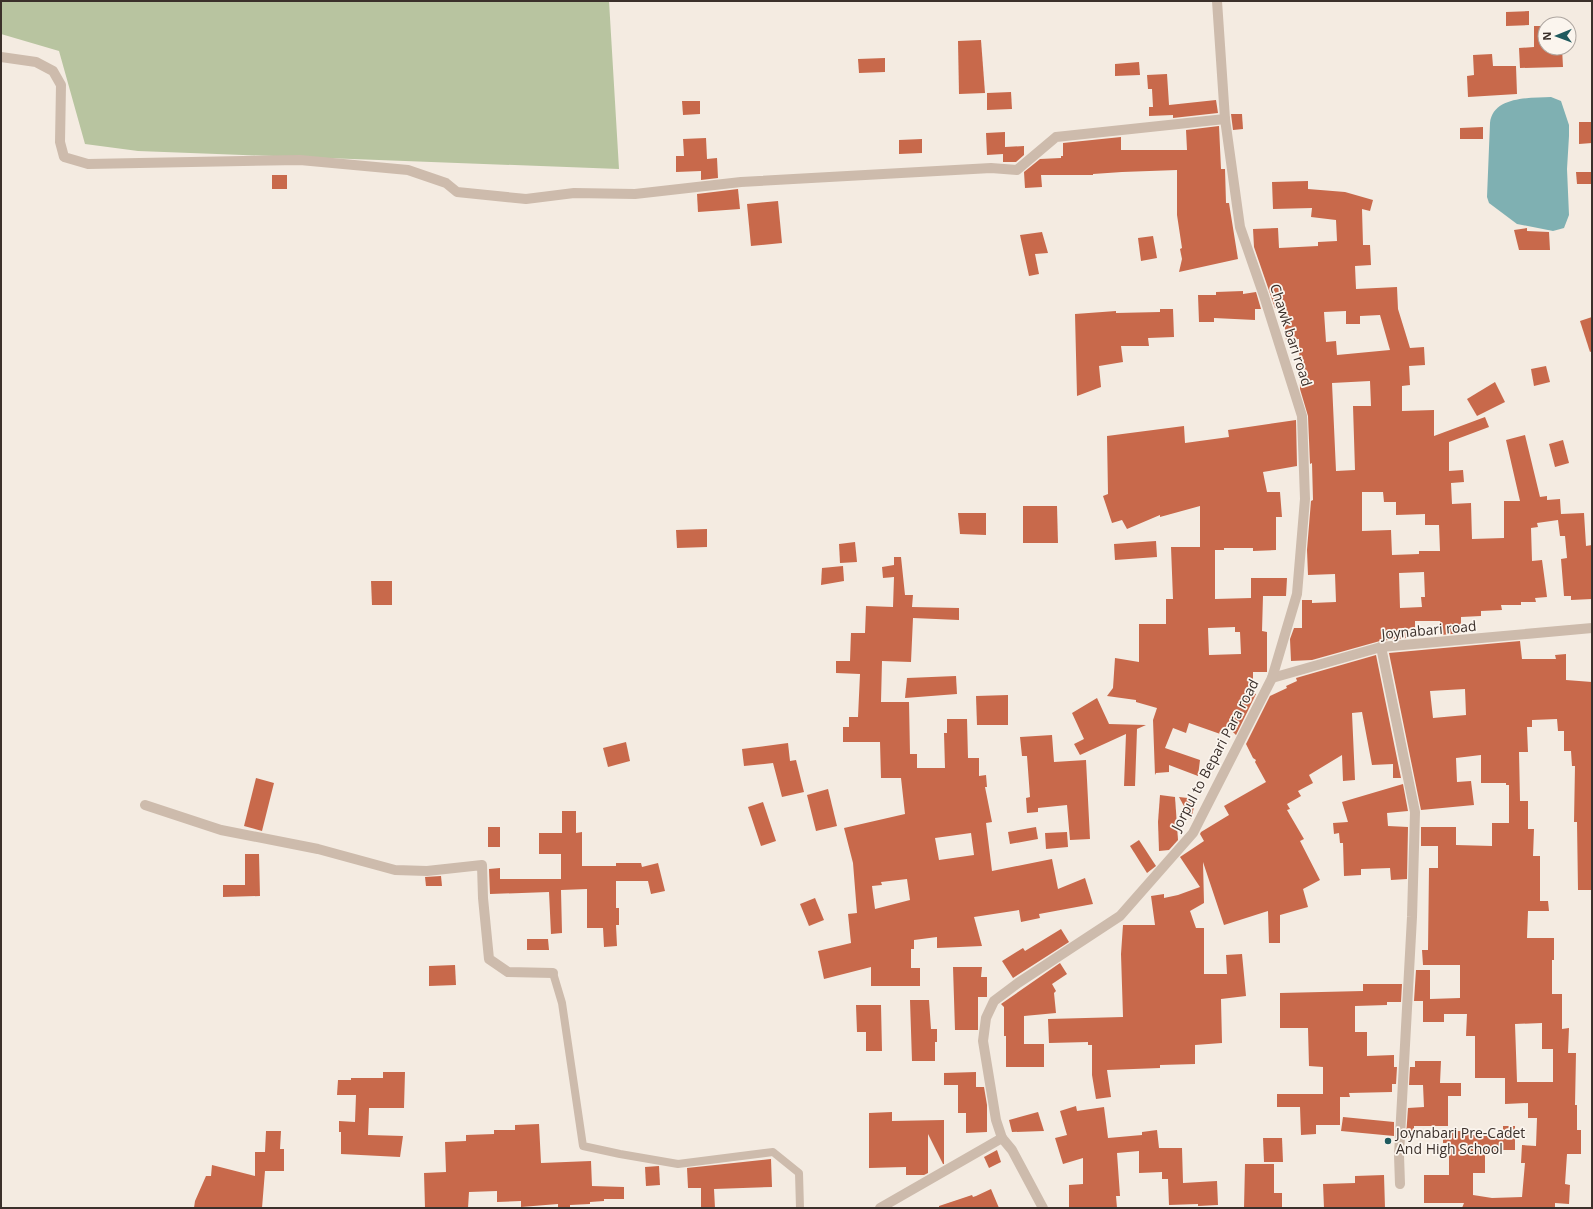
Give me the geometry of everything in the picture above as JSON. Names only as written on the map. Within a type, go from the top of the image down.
[{"type":"street","name":"Chawk bari road","points":[[1217,1],[1225,119],[1240,227],[1264,296],[1302,416],[1304,499],[1297,594],[1272,678]]},
{"type":"street","points":[[1,57],[36,62],[53,71],[61,85],[60,142],[64,157],[88,164],[300,160],[408,170],[446,183],[457,192],[526,199],[574,193],[635,194],[741,182],[991,168],[1017,170],[1056,136],[1225,119]]},
{"type":"street","name":"Joynabari road","points":[[1272,678],[1381,647],[1592,628]]},
{"type":"street","points":[[1381,647],[1415,812],[1412,917],[1399,1155],[1400,1184]]},
{"type":"street","name":"Jorpul to Bepari Para road","points":[[1043,1208],[1012,1150],[1002,1138],[996,1120],[983,1041],[986,1018],[994,1001],[1029,975],[1120,916],[1193,833],[1272,678]]},
{"type":"street","points":[[145,805],[221,830],[318,849],[395,870],[427,871],[482,865],[483,898],[489,959],[508,972],[553,973]]},
{"type":"street","points":[[880,1208],[1002,1138]]},
{"type":"lane","points":[[553,973],[562,1003],[583,1146],[678,1164],[774,1152],[799,1173],[800,1208]]},
{"type":"green space","points":[[1,1],[609,1],[619,169],[138,151],[85,144],[59,51],[1,34]]},
{"type":"water","points":[[1551,97],[1561,101],[1569,125],[1567,169],[1569,215],[1564,228],[1553,231],[1517,224],[1489,203],[1487,197],[1490,123],[1493,114],[1505,103],[1514,100]]},
{"type":"building","points":[[1529,11],[1529,25],[1506,26],[1506,12]]},
{"type":"building","points":[[1534,26],[1537,26],[1537,56],[1562,56],[1563,67],[1520,68],[1519,48],[1534,47]]},
{"type":"building","points":[[981,40],[985,93],[959,94],[958,41]]},
{"type":"building","points":[[1492,54],[1493,66],[1516,66],[1517,94],[1468,97],[1467,76],[1474,75],[1473,55]]},
{"type":"building","points":[[885,58],[885,72],[859,73],[858,59]]},
{"type":"building","points":[[1139,62],[1140,75],[1115,76],[1115,64]]},
{"type":"building","points":[[1167,74],[1169,105],[1216,100],[1218,113],[1173,118],[1173,115],[1149,116],[1149,107],[1153,107],[1152,89],[1148,89],[1147,75]]},
{"type":"building","points":[[1011,92],[1012,109],[987,110],[987,93]]},
{"type":"building","points":[[682,101],[700,101],[700,114],[683,115]]},
{"type":"building","points":[[1231,114],[1242,114],[1243,129],[1233,130]]},
{"type":"building","points":[[1579,122],[1592,122],[1592,143],[1579,144]]},
{"type":"building","points":[[1219,126],[1221,169],[1225,169],[1226,203],[1229,203],[1238,259],[1179,272],[1182,259],[1180,249],[1182,248],[1177,215],[1177,170],[1122,172],[1093,175],[1041,175],[1042,187],[1025,188],[1024,172],[1040,159],[1061,158],[1061,156],[1063,156],[1063,143],[1121,137],[1121,150],[1187,150],[1186,130]]},
{"type":"building","points":[[1483,127],[1483,139],[1460,139],[1460,128]]},
{"type":"building","points":[[1005,132],[1005,147],[1024,146],[1024,155],[1016,162],[1003,162],[1003,154],[987,155],[986,133]]},
{"type":"building","points":[[706,138],[707,159],[717,158],[718,178],[701,180],[701,171],[676,172],[676,156],[684,156],[683,139]]},
{"type":"building","points":[[922,139],[922,153],[899,154],[899,140]]},
{"type":"building","points":[[1576,172],[1592,172],[1592,184],[1577,184]]},
{"type":"building","points":[[272,175],[287,175],[287,189],[272,189]]},
{"type":"building","points":[[1308,181],[1308,189],[1345,192],[1373,200],[1370,211],[1362,209],[1363,245],[1370,245],[1371,265],[1355,266],[1356,289],[1397,287],[1398,309],[1410,348],[1424,347],[1425,365],[1409,366],[1410,385],[1402,386],[1402,411],[1434,410],[1434,436],[1485,417],[1489,427],[1449,442],[1449,471],[1463,470],[1464,482],[1451,483],[1452,504],[1471,503],[1472,539],[1504,538],[1504,501],[1520,501],[1506,440],[1525,435],[1540,497],[1547,496],[1547,500],[1560,499],[1561,514],[1584,513],[1586,546],[1592,545],[1592,599],[1571,600],[1571,596],[1564,596],[1561,559],[1567,558],[1565,536],[1560,536],[1558,520],[1537,523],[1538,527],[1531,528],[1532,561],[1542,560],[1547,597],[1535,598],[1536,602],[1521,602],[1521,605],[1501,605],[1502,610],[1481,611],[1481,616],[1461,617],[1461,633],[1441,635],[1440,621],[1415,621],[1415,637],[1380,641],[1312,660],[1291,661],[1290,639],[1294,628],[1302,628],[1302,600],[1312,600],[1312,603],[1336,602],[1335,574],[1308,575],[1307,550],[1311,501],[1313,500],[1312,463],[1310,464],[1308,416],[1300,389],[1299,339],[1286,340],[1283,308],[1275,308],[1254,247],[1253,229],[1278,228],[1279,248],[1318,246],[1318,242],[1337,241],[1336,220],[1311,217],[1312,208],[1273,209],[1272,182]],"holes":[[[1346,311],[1346,324],[1360,324],[1360,316],[1380,315],[1390,350],[1337,355],[1336,341],[1326,342],[1324,312]],[[1370,381],[1371,406],[1353,406],[1355,470],[1336,471],[1332,383]],[[1362,492],[1383,492],[1384,502],[1396,502],[1396,515],[1425,514],[1425,525],[1439,525],[1440,551],[1419,551],[1419,554],[1392,555],[1391,530],[1362,531]],[[1424,572],[1425,597],[1421,597],[1422,607],[1400,608],[1399,573]]]},
{"type":"building","points":[[738,189],[740,209],[698,212],[697,194]]},
{"type":"building","points":[[778,201],[782,243],[751,246],[747,204]]},
{"type":"building","points":[[1527,228],[1527,231],[1549,232],[1550,250],[1519,250],[1514,230]]},
{"type":"building","points":[[1042,232],[1048,253],[1035,254],[1039,274],[1029,276],[1020,235]]},
{"type":"building","points":[[1153,236],[1157,258],[1141,261],[1138,238]]},
{"type":"building","points":[[1243,291],[1243,294],[1256,292],[1261,309],[1255,309],[1255,320],[1214,318],[1214,322],[1199,322],[1198,295],[1216,295],[1216,292]]},
{"type":"building","points":[[1160,309],[1173,309],[1174,337],[1148,338],[1149,346],[1121,346],[1123,362],[1099,366],[1101,387],[1077,396],[1075,314],[1116,311],[1116,313],[1160,312]]},
{"type":"building","points":[[1592,317],[1592,351],[1590,352],[1580,321]]},
{"type":"building","points":[[1546,366],[1550,382],[1534,386],[1531,369]]},
{"type":"building","points":[[1495,382],[1505,402],[1477,416],[1467,399]]},
{"type":"building","points":[[1296,420],[1297,466],[1263,472],[1267,492],[1280,492],[1282,517],[1276,517],[1276,550],[1253,551],[1253,548],[1224,548],[1224,550],[1215,550],[1215,599],[1251,598],[1251,578],[1287,578],[1286,596],[1263,596],[1262,631],[1267,632],[1267,672],[1253,672],[1253,693],[1256,694],[1236,735],[1229,728],[1226,736],[1189,723],[1186,733],[1173,728],[1165,748],[1200,760],[1198,776],[1169,765],[1169,772],[1156,773],[1155,775],[1153,720],[1157,708],[1136,702],[1136,700],[1107,696],[1113,688],[1115,658],[1139,662],[1139,624],[1166,624],[1166,599],[1173,599],[1171,547],[1200,547],[1200,506],[1160,517],[1160,515],[1127,529],[1122,520],[1112,523],[1103,496],[1108,494],[1107,436],[1184,426],[1185,443],[1229,437],[1228,430]],"holes":[[[1235,627],[1235,632],[1240,632],[1241,654],[1209,655],[1208,628]]]},
{"type":"building","points":[[1563,440],[1569,463],[1555,467],[1549,444]]},
{"type":"building","points":[[1023,506],[1057,506],[1058,543],[1023,543]]},
{"type":"building","points":[[958,513],[986,513],[986,535],[960,534]]},
{"type":"building","points":[[707,529],[707,547],[677,548],[676,530]]},
{"type":"building","points":[[1156,541],[1157,557],[1115,560],[1114,544]]},
{"type":"building","points":[[855,542],[857,562],[840,563],[839,544]]},
{"type":"building","points":[[894,557],[901,557],[905,595],[913,595],[912,607],[959,608],[959,620],[913,618],[911,662],[882,661],[881,702],[909,702],[910,754],[917,754],[917,768],[945,768],[944,733],[947,733],[947,719],[967,719],[968,758],[979,758],[979,776],[986,775],[987,787],[985,787],[992,822],[986,823],[992,871],[1052,859],[1058,889],[1085,878],[1093,904],[1039,914],[1040,918],[1021,922],[1019,910],[974,917],[982,946],[937,948],[937,937],[914,940],[914,949],[911,949],[911,968],[920,968],[920,986],[871,986],[871,967],[824,979],[818,951],[851,943],[848,914],[857,913],[853,863],[844,828],[905,814],[901,778],[881,778],[880,742],[843,742],[843,727],[849,727],[849,717],[858,717],[860,674],[836,673],[836,661],[850,661],[851,633],[865,633],[866,606],[893,607],[894,577],[883,578],[882,567],[894,565]],"holes":[[[971,833],[974,855],[939,860],[935,838]],[[907,879],[910,900],[875,909],[872,886],[882,885],[881,882]]]},
{"type":"building","points":[[843,566],[844,581],[821,585],[822,568]]},
{"type":"building","points":[[371,581],[392,581],[392,605],[372,605]]},
{"type":"building","points":[[1520,641],[1522,659],[1556,659],[1555,655],[1566,654],[1566,680],[1592,682],[1592,890],[1578,890],[1577,822],[1574,822],[1575,766],[1572,766],[1571,751],[1564,751],[1564,731],[1558,731],[1557,719],[1532,720],[1532,727],[1527,727],[1528,752],[1519,752],[1520,801],[1528,801],[1528,829],[1534,829],[1533,856],[1540,856],[1540,901],[1548,901],[1549,911],[1528,911],[1527,938],[1554,938],[1554,960],[1552,960],[1552,994],[1562,994],[1562,1029],[1569,1028],[1568,1053],[1576,1053],[1575,1105],[1577,1105],[1577,1130],[1581,1130],[1581,1154],[1567,1154],[1565,1184],[1570,1185],[1569,1204],[1555,1203],[1555,1208],[1462,1208],[1464,1203],[1424,1203],[1424,1175],[1449,1175],[1449,1143],[1443,1143],[1443,1131],[1471,1131],[1471,1135],[1503,1135],[1503,1126],[1515,1126],[1515,1150],[1499,1150],[1499,1153],[1485,1153],[1485,1173],[1473,1173],[1473,1195],[1492,1198],[1522,1197],[1525,1163],[1521,1163],[1522,1145],[1536,1146],[1537,1118],[1528,1118],[1528,1103],[1505,1104],[1505,1078],[1475,1078],[1475,1036],[1466,1036],[1467,1014],[1444,1014],[1444,1022],[1423,1022],[1423,1001],[1414,1001],[1416,970],[1430,970],[1430,999],[1460,998],[1460,965],[1423,965],[1422,950],[1428,950],[1429,868],[1438,868],[1438,846],[1421,846],[1421,827],[1456,827],[1456,845],[1492,846],[1492,823],[1509,823],[1509,785],[1506,785],[1506,783],[1481,783],[1481,755],[1456,758],[1457,782],[1471,781],[1474,805],[1421,810],[1389,653]],"holes":[[[1465,689],[1466,715],[1433,718],[1430,691]],[[1542,1023],[1542,1049],[1553,1049],[1553,1082],[1517,1082],[1515,1024]]]},
{"type":"building","points":[[1376,655],[1401,778],[1393,778],[1393,764],[1372,765],[1362,712],[1352,713],[1355,780],[1343,781],[1342,755],[1309,775],[1313,783],[1298,791],[1301,796],[1287,804],[1290,809],[1287,810],[1304,839],[1300,841],[1320,880],[1303,889],[1308,907],[1280,915],[1280,943],[1269,943],[1268,911],[1224,925],[1203,862],[1204,903],[1190,911],[1196,928],[1204,928],[1204,974],[1227,974],[1226,955],[1242,954],[1246,996],[1221,999],[1222,1043],[1195,1045],[1195,1064],[1160,1065],[1160,1068],[1107,1070],[1111,1097],[1096,1099],[1092,1075],[1092,1045],[1088,1045],[1088,1042],[1049,1043],[1048,1019],[1123,1017],[1121,954],[1123,925],[1155,925],[1151,896],[1164,894],[1164,898],[1178,895],[1200,887],[1180,857],[1204,841],[1200,834],[1201,832],[1229,815],[1224,806],[1266,782],[1255,762],[1256,760],[1253,758],[1246,744],[1270,696],[1287,688],[1286,686],[1297,681],[1296,678]]},
{"type":"building","points":[[956,676],[957,694],[905,698],[907,678]]},
{"type":"building","points":[[1008,695],[1008,725],[977,725],[976,696]]},
{"type":"building","points":[[1097,698],[1109,724],[1146,725],[1137,729],[1135,786],[1124,786],[1126,734],[1080,755],[1074,744],[1084,739],[1072,713]]},
{"type":"building","points":[[1052,735],[1054,762],[1086,760],[1090,839],[1070,840],[1067,805],[1038,808],[1038,812],[1027,813],[1026,798],[1030,797],[1027,756],[1022,756],[1020,737]]},
{"type":"building","points":[[626,742],[630,761],[608,767],[603,748]]},
{"type":"building","points":[[788,743],[790,761],[796,760],[804,792],[782,797],[773,763],[744,766],[742,749]]},
{"type":"building","points":[[256,778],[274,783],[262,831],[244,826]]},
{"type":"building","points":[[1403,784],[1408,811],[1387,813],[1388,826],[1408,827],[1407,879],[1391,880],[1390,868],[1361,869],[1361,875],[1344,876],[1343,843],[1340,843],[1339,833],[1334,834],[1333,823],[1348,822],[1342,802]]},
{"type":"building","points":[[828,789],[837,826],[816,831],[807,795]]},
{"type":"building","points":[[1160,795],[1175,797],[1178,840],[1169,850],[1159,851],[1158,822]]},
{"type":"building","points":[[1179,797],[1196,799],[1191,819]]},
{"type":"building","points":[[763,802],[776,841],[761,846],[748,807]]},
{"type":"building","points":[[562,811],[576,811],[576,833],[582,832],[582,866],[616,866],[616,863],[641,863],[642,867],[658,863],[665,891],[651,894],[648,881],[616,881],[616,908],[619,908],[619,925],[616,925],[617,946],[604,947],[603,928],[587,928],[587,889],[561,890],[562,933],[551,934],[549,892],[490,894],[489,869],[500,868],[500,879],[561,879],[561,854],[539,854],[539,833],[562,833]]},
{"type":"building","points":[[488,827],[500,827],[500,847],[488,847]]},
{"type":"building","points":[[1036,827],[1038,839],[1010,844],[1008,832]]},
{"type":"building","points":[[1067,832],[1068,847],[1046,849],[1045,833]]},
{"type":"building","points":[[1139,840],[1156,866],[1147,873],[1130,846]]},
{"type":"building","points":[[245,854],[259,854],[260,896],[223,897],[223,885],[245,885]]},
{"type":"building","points":[[441,876],[442,886],[426,886],[425,877]]},
{"type":"building","points":[[815,898],[824,920],[809,926],[800,904]]},
{"type":"building","points":[[1061,929],[1069,942],[1013,978],[1002,961],[1023,948],[1025,951]]},
{"type":"building","points":[[527,939],[548,939],[549,950],[527,950]]},
{"type":"building","points":[[1060,963],[1067,974],[1052,984],[1056,991],[1054,993],[1056,1013],[1024,1016],[1024,1044],[1044,1044],[1044,1067],[1006,1067],[1004,1007],[1001,1004]]},
{"type":"building","points":[[455,965],[456,985],[429,986],[429,966]]},
{"type":"building","points":[[953,967],[982,967],[981,977],[987,977],[987,997],[978,997],[978,1030],[955,1030]]},
{"type":"building","points":[[1363,984],[1402,984],[1401,1002],[1387,1002],[1387,1005],[1355,1006],[1355,1032],[1367,1032],[1367,1056],[1394,1055],[1394,1067],[1397,1067],[1396,1084],[1392,1084],[1392,1092],[1349,1093],[1350,1097],[1340,1097],[1340,1125],[1316,1125],[1316,1134],[1301,1135],[1300,1107],[1277,1107],[1277,1094],[1323,1094],[1323,1067],[1309,1066],[1308,1028],[1280,1028],[1280,993],[1363,991]]},
{"type":"building","points":[[910,1000],[929,1000],[931,1029],[937,1029],[935,1061],[912,1061]]},
{"type":"building","points":[[856,1005],[881,1005],[882,1051],[866,1051],[866,1032],[857,1032]]},
{"type":"building","points":[[1415,1061],[1441,1061],[1440,1083],[1461,1083],[1461,1096],[1448,1096],[1448,1126],[1414,1126],[1414,1138],[1406,1137],[1408,1108],[1424,1107],[1423,1085],[1409,1085],[1410,1067],[1415,1067]]},
{"type":"building","points":[[383,1072],[405,1072],[404,1108],[369,1108],[368,1135],[403,1136],[400,1157],[341,1154],[341,1132],[339,1132],[339,1121],[355,1122],[356,1095],[337,1095],[338,1080],[351,1080],[351,1078],[383,1078]]},
{"type":"building","points":[[976,1072],[976,1087],[984,1087],[987,1105],[987,1132],[966,1133],[966,1113],[958,1113],[958,1085],[944,1085],[944,1073]]},
{"type":"building","points":[[1076,1106],[1077,1111],[1104,1107],[1108,1138],[1142,1135],[1142,1132],[1157,1130],[1159,1148],[1182,1148],[1183,1183],[1217,1181],[1218,1205],[1169,1205],[1168,1179],[1162,1179],[1162,1172],[1139,1173],[1139,1151],[1117,1153],[1120,1196],[1116,1196],[1117,1208],[1069,1208],[1069,1185],[1083,1184],[1083,1158],[1063,1164],[1055,1138],[1067,1135],[1060,1111]]},
{"type":"building","points":[[892,1112],[892,1121],[944,1120],[944,1164],[928,1134],[928,1173],[924,1175],[906,1175],[906,1167],[869,1168],[869,1113]]},
{"type":"building","points":[[1038,1112],[1044,1131],[1012,1132],[1009,1120]]},
{"type":"building","points":[[1343,1117],[1394,1122],[1394,1136],[1341,1131]]},
{"type":"building","points":[[539,1124],[541,1163],[591,1161],[592,1186],[624,1187],[624,1199],[604,1199],[604,1201],[590,1202],[590,1204],[570,1205],[570,1208],[558,1208],[558,1204],[521,1207],[521,1201],[497,1202],[497,1191],[469,1192],[468,1208],[425,1208],[424,1173],[446,1172],[445,1142],[466,1141],[466,1135],[494,1134],[494,1130],[515,1130],[515,1125]]},
{"type":"building","points":[[266,1131],[281,1131],[280,1149],[284,1149],[284,1171],[265,1171],[262,1208],[194,1208],[195,1201],[206,1176],[211,1176],[212,1165],[255,1176],[255,1152],[265,1152]]},
{"type":"building","points":[[1263,1138],[1282,1138],[1283,1162],[1264,1162]]},
{"type":"building","points":[[997,1150],[1001,1162],[989,1168],[984,1157]]},
{"type":"building","points":[[771,1159],[772,1187],[714,1189],[715,1208],[701,1208],[701,1188],[688,1188],[687,1168]]},
{"type":"building","points":[[1245,1164],[1274,1164],[1274,1193],[1282,1193],[1282,1208],[1244,1208]]},
{"type":"building","points":[[659,1166],[660,1185],[646,1186],[645,1167]]},
{"type":"building","points":[[1384,1175],[1385,1208],[1324,1208],[1323,1184],[1355,1183],[1355,1176]]},
{"type":"building","points":[[991,1189],[999,1208],[939,1208],[939,1206],[972,1195],[973,1197]]},
{"type":"place","name":"Joynabari Pre-Cadet And High School","points":[[1388,1141]]}]
